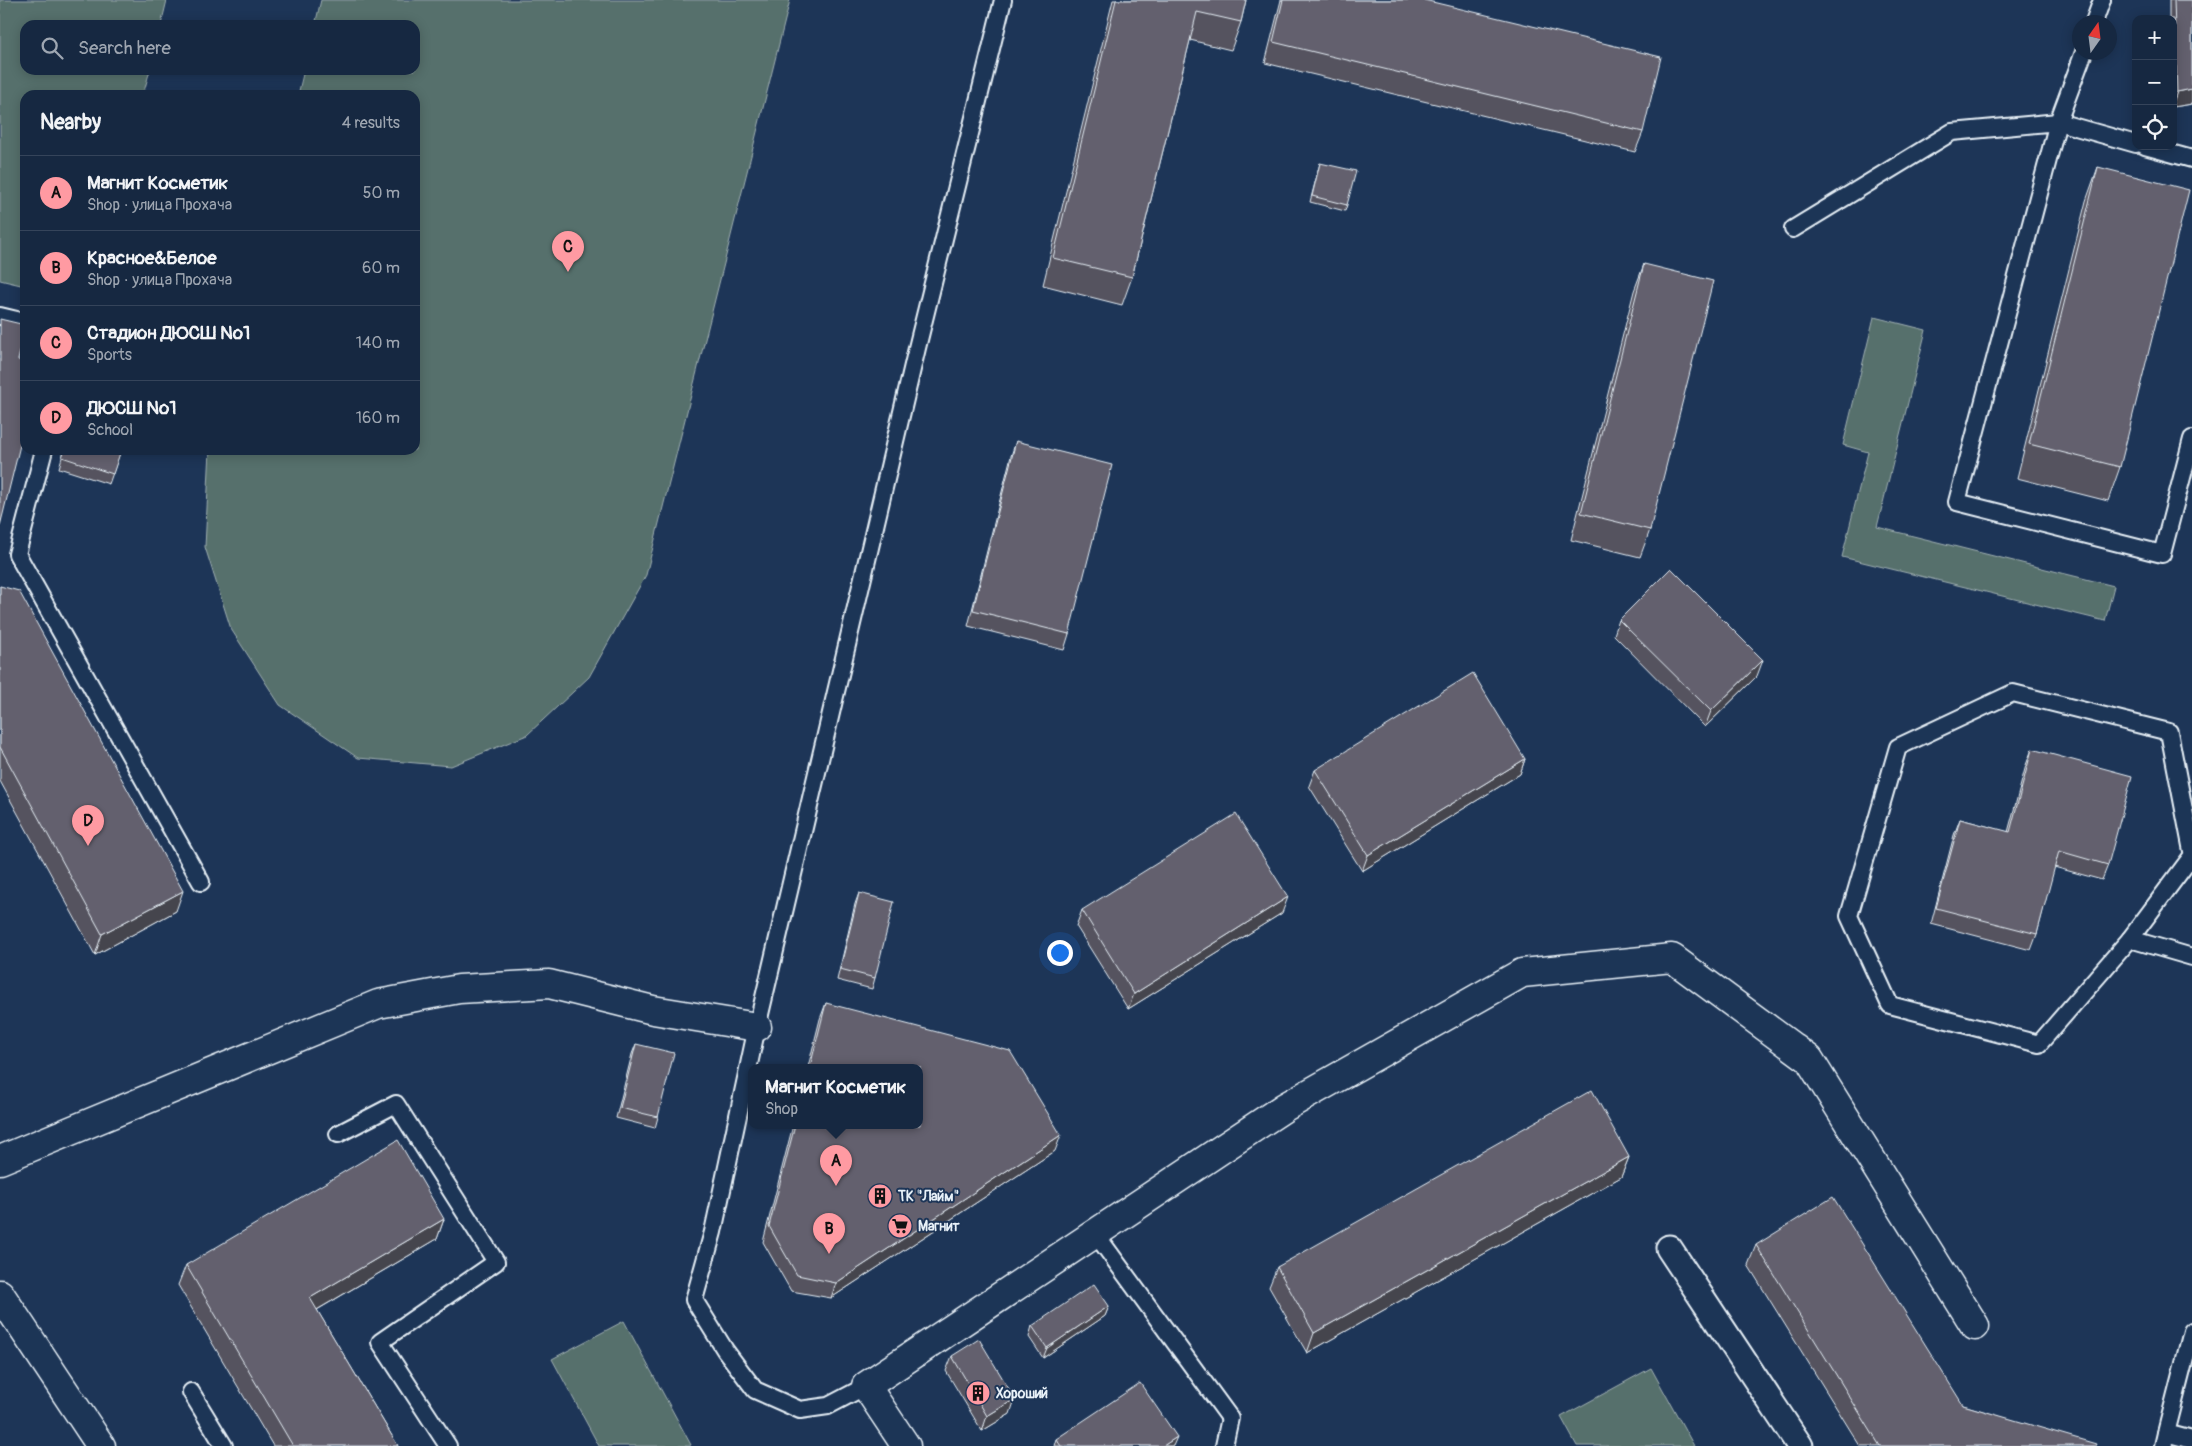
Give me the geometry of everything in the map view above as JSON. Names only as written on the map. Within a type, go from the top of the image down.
[{"type":"street","points":[[906,1446],[866,1386],[1285,1107],[1522,973],[1672,958],[1809,1058],[1975,1326]]},
{"type":"street","points":[[0,1160],[378,1004],[459,989],[549,984],[653,1010],[757,1026]]},
{"type":"street","points":[[1669,1248],[1800,1446]]},
{"type":"street","points":[[0,1294],[101,1446]]},
{"type":"lane","points":[[749,1064],[914,358],[1003,0]]},
{"type":"lane","points":[[2097,15],[2102,0]]},
{"type":"lane","points":[[2081,60],[2058,122],[1957,502],[2162,554],[2192,439]]},
{"type":"lane","points":[[1793,229],[1952,132],[2058,122],[2132,143]]},
{"type":"lane","points":[[2159,150],[2192,159]]},
{"type":"lane","points":[[0,316],[20,321]]},
{"type":"lane","points":[[43,455],[17,554],[201,882]]},
{"type":"lane","points":[[2192,851],[2169,732],[2013,693],[1898,747],[1849,916],[1890,1004],[2039,1044],[2130,939],[2192,856]]},
{"type":"lane","points":[[2130,939],[2192,957]]},
{"type":"lane","points":[[748,1068],[713,1232],[694,1300],[724,1350],[755,1390],[800,1410],[828,1406],[866,1386]]},
{"type":"lane","points":[[338,1134],[396,1104],[496,1262],[380,1342],[448,1446]]},
{"type":"lane","points":[[1095,1233],[1230,1418],[1224,1446]]},
{"type":"lane","points":[[2192,1331],[2165,1440],[2192,1440]]},
{"type":"lane","points":[[191,1392],[224,1446]]},
{"type":"green space","points":[[0,0],[167,0],[162,20],[20,20],[20,75],[149,75],[144,90],[20,90],[20,285],[0,280]]},
{"type":"green space","points":[[321,0],[790,0],[646,575],[589,677],[527,735],[451,766],[358,758],[280,705],[231,629],[205,547],[210,455],[420,455],[420,90],[299,90],[303,75],[420,75],[420,20],[316,20]]},
{"type":"green space","points":[[1874,317],[1926,330],[1877,527],[2114,586],[2105,621],[1842,557],[1868,452],[1843,445]]},
{"type":"green space","points":[[624,1321],[691,1445],[599,1446],[552,1359]]},
{"type":"green space","points":[[1651,1368],[1694,1446],[1577,1446],[1561,1417]]},
{"type":"building","points":[[1116,0],[1246,0],[1241,22],[1197,12],[1132,277],[1053,258]]},
{"type":"building","points":[[1283,0],[1424,0],[1661,57],[1643,132],[1273,42]]},
{"type":"building","points":[[2174,0],[2192,0],[2192,89],[2177,92],[2177,15],[2174,15]]},
{"type":"building","points":[[1320,163],[1356,171],[1347,205],[1312,196]]},
{"type":"building","points":[[2098,167],[2189,190],[2120,467],[2029,444]]},
{"type":"building","points":[[1644,264],[1713,281],[1650,530],[1581,513]]},
{"type":"building","points":[[0,319],[20,324],[20,351],[18,360],[20,360],[20,445],[0,526]]},
{"type":"building","points":[[1016,441],[1112,465],[1069,634],[973,610]]},
{"type":"building","points":[[63,455],[119,455],[113,474],[62,457]]},
{"type":"building","points":[[1671,568],[1763,660],[1711,711],[1619,620]]},
{"type":"building","points":[[0,586],[19,591],[183,891],[102,934],[0,747]]},
{"type":"building","points":[[1473,673],[1525,759],[1368,855],[1315,770]]},
{"type":"building","points":[[2032,749],[2132,776],[2108,865],[2059,851],[2037,934],[1936,908],[1960,819],[2010,832]]},
{"type":"building","points":[[1236,814],[1288,897],[1134,994],[1082,910]]},
{"type":"building","points":[[859,893],[894,902],[875,978],[840,969]]},
{"type":"building","name":"ТК \"Лайм\"","points":[[826,1003],[1010,1051],[1061,1135],[836,1283],[797,1275],[769,1226],[794,1129],[923,1129],[923,1064],[811,1064]]},
{"type":"building","points":[[636,1044],[674,1053],[658,1117],[620,1108]]},
{"type":"building","points":[[1592,1090],[1629,1157],[1314,1333],[1277,1267]]},
{"type":"building","points":[[398,1140],[444,1219],[310,1298],[398,1446],[293,1446],[186,1265]]},
{"type":"building","points":[[1833,1197],[1963,1405],[2096,1444],[2095,1446],[1880,1446],[1756,1245]]},
{"type":"building","points":[[1094,1284],[1109,1306],[1047,1348],[1032,1326]]},
{"type":"building","points":[[979,1339],[1015,1399],[987,1416],[952,1356]]},
{"type":"building","points":[[1140,1383],[1177,1437],[1163,1446],[1061,1446],[1056,1439]]},
{"type":"place","name":"Стадион ДЮСШ №1","points":[[568,272]]},
{"type":"place","name":"ДЮСШ №1","points":[[88,846]]},
{"type":"place","name":"Магнит Косметик","points":[[836,1186]]},
{"type":"place","name":"ТК \"Лайм\"","points":[[880,1196]]},
{"type":"place","name":"Магнит","points":[[900,1226]]},
{"type":"place","name":"Красное&Белое","points":[[829,1254]]},
{"type":"place","name":"Хороший","points":[[978,1393]]}]
